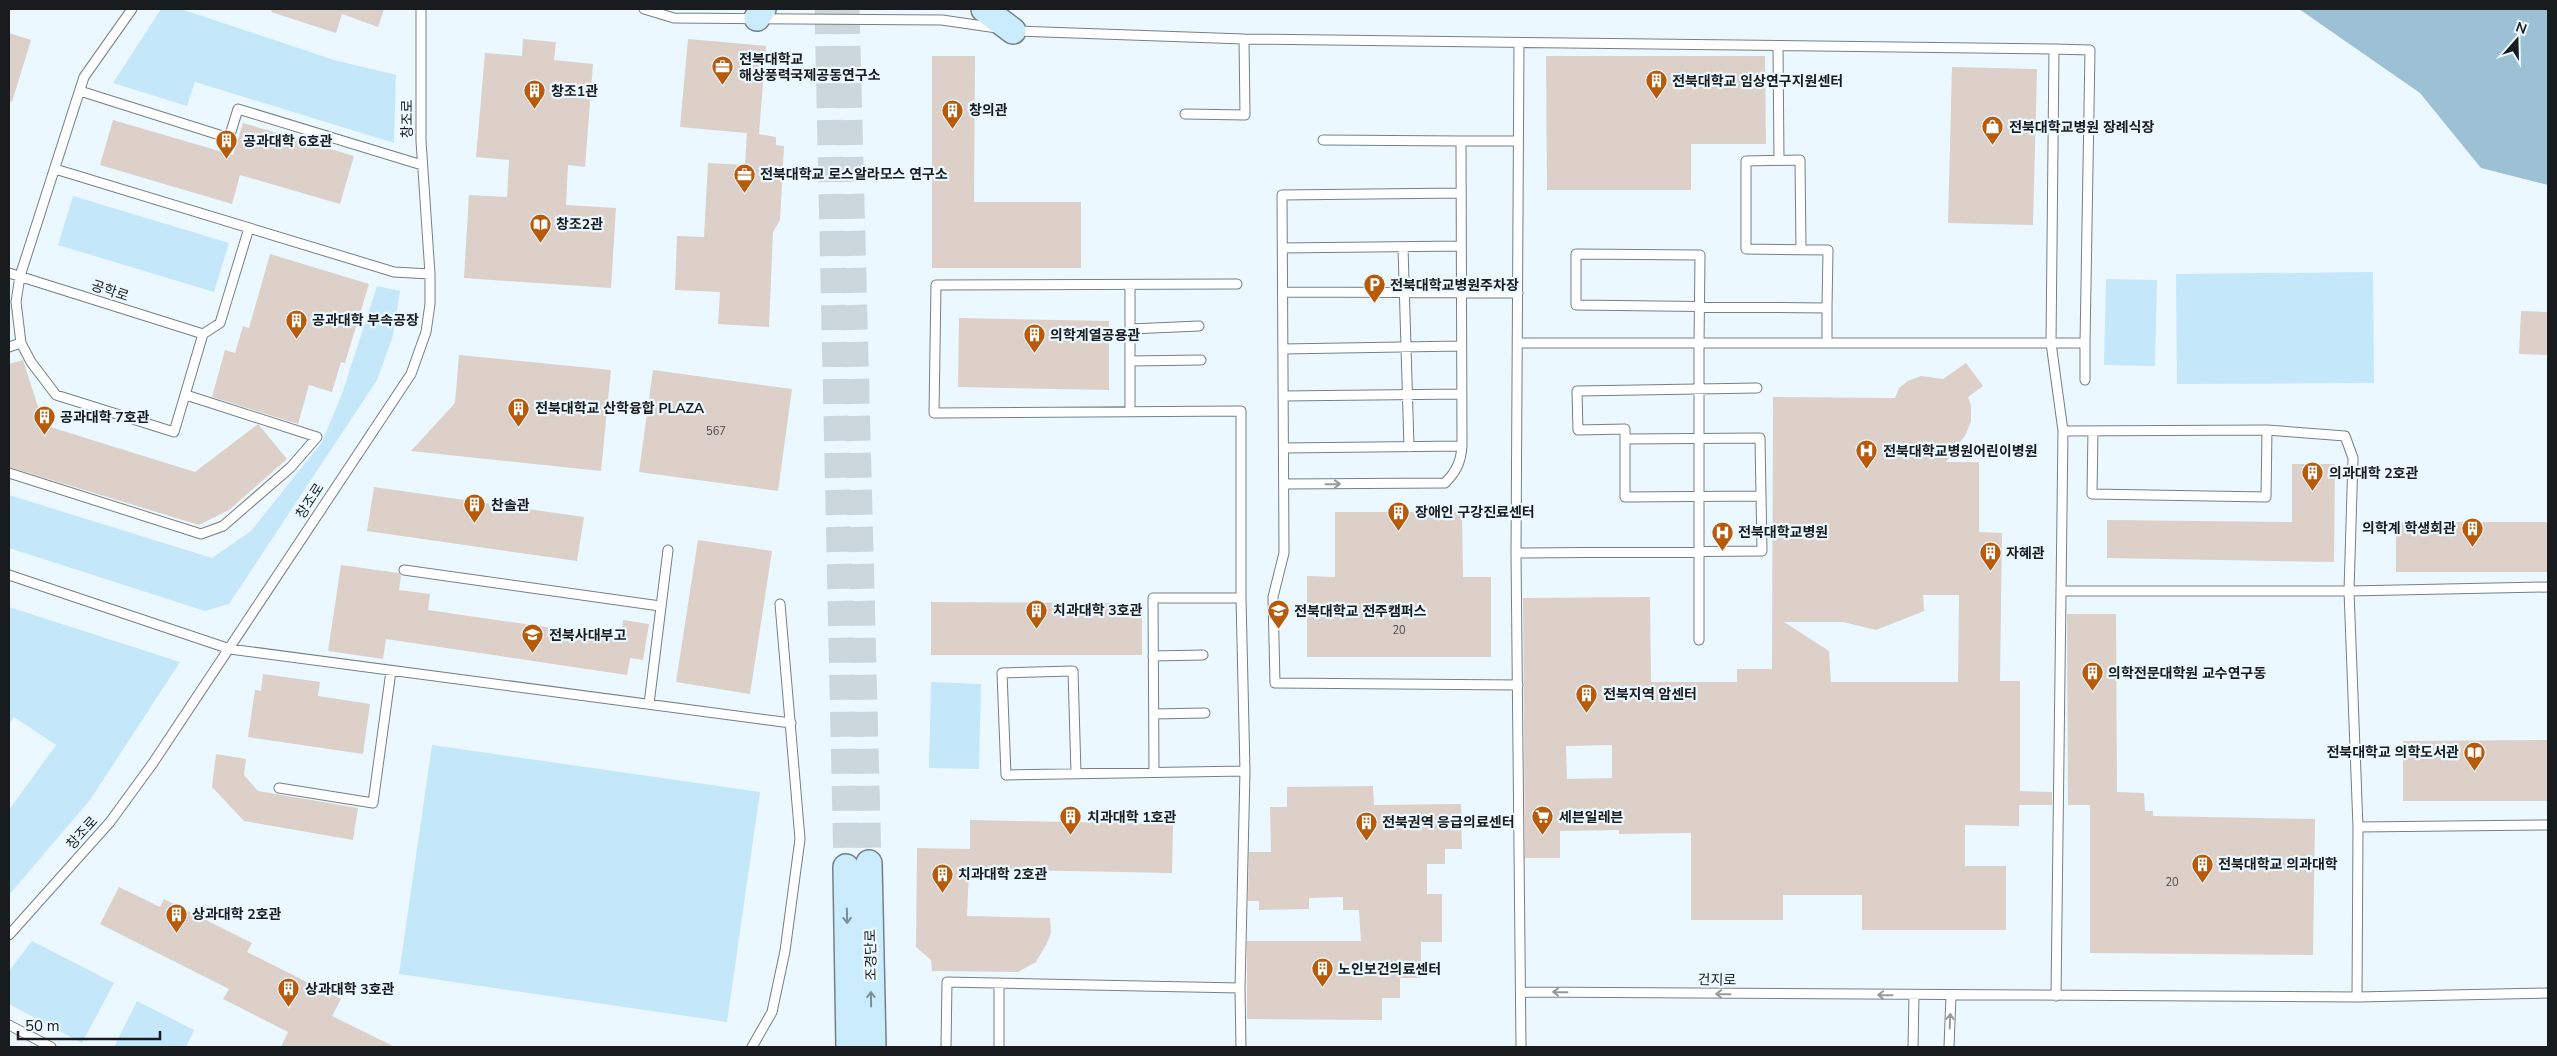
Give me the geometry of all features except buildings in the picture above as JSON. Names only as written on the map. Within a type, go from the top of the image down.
[{"type":"street","points":[[984,9],[1013,31]]},
{"type":"street","name":"조경단로","points":[[849,1047],[858,865],[872,1047]]},
{"type":"lane","points":[[132,9],[84,77],[20,276],[16,302],[21,343],[31,362],[56,395],[174,432],[203,334],[220,323],[249,228]]},
{"type":"lane","name":"창조로","points":[[9,936],[110,822],[230,649],[410,374],[426,332],[430,304],[430,274],[422,165],[421,9]]},
{"type":"lane","points":[[644,9],[674,18],[829,13],[942,20],[1013,31],[1244,39],[2090,50],[2085,380]]},
{"type":"lane","points":[[1184,114],[1245,115],[1244,39]]},
{"type":"lane","points":[[1519,43],[1516,553],[1521,1047]]},
{"type":"lane","points":[[1778,47],[1779,160]]},
{"type":"lane","points":[[2054,49],[2051,343],[2063,431],[2056,996]]},
{"type":"lane","points":[[80,92],[230,138],[238,109],[422,165]]},
{"type":"lane","points":[[1323,140],[1518,141]]},
{"type":"lane","points":[[1284,484],[1445,483],[1454,474],[1461,460],[1462,446],[1461,141]]},
{"type":"lane","points":[[1802,249],[1800,160],[1746,160],[1746,249],[1828,250],[1827,342]]},
{"type":"lane","points":[[55,169],[394,272],[430,274]]},
{"type":"lane","points":[[1461,193],[1282,195],[1284,553],[1273,597],[1275,684],[1518,685]]},
{"type":"lane","points":[[1403,246],[1409,447]]},
{"type":"lane","points":[[1283,248],[1460,246]]},
{"type":"lane","points":[[1699,640],[1699,344],[1700,306],[1700,255],[1576,254],[1576,305],[1700,306],[1827,308]]},
{"type":"lane","name":"공학로","points":[[9,273],[203,334]]},
{"type":"lane","points":[[1237,284],[936,285],[934,413],[1241,411],[1241,598],[1245,770],[1240,988],[1241,1047]]},
{"type":"lane","points":[[1130,285],[1130,411]]},
{"type":"lane","points":[[1283,292],[1518,293]]},
{"type":"lane","points":[[1130,329],[1199,326]]},
{"type":"lane","points":[[9,348],[21,343]]},
{"type":"lane","points":[[1518,343],[2085,343]]},
{"type":"lane","points":[[1283,349],[1461,346]]},
{"type":"lane","points":[[1130,361],[1201,360]]},
{"type":"lane","points":[[1757,388],[1577,391],[1578,430],[1624,429],[1625,497],[1761,496]]},
{"type":"lane","points":[[1283,396],[1462,394]]},
{"type":"lane","points":[[9,473],[201,534],[224,526],[291,467],[317,436],[186,395]]},
{"type":"lane","points":[[2063,431],[2267,430],[2344,436],[2353,458],[2349,591],[2358,827],[2357,997]]},
{"type":"lane","points":[[2093,431],[2092,494],[2266,497],[2267,430]]},
{"type":"lane","points":[[1516,553],[1762,551],[1760,438],[1625,439]]},
{"type":"lane","points":[[1284,448],[1462,446]]},
{"type":"lane","points":[[649,704],[668,550]]},
{"type":"lane","points":[[404,570],[660,606]]},
{"type":"lane","points":[[9,576],[230,649],[791,723]]},
{"type":"lane","points":[[2062,591],[2349,591],[2548,587]]},
{"type":"lane","points":[[1154,772],[1153,598],[1241,598]]},
{"type":"lane","points":[[752,1047],[772,1012],[793,898],[800,839],[780,604]]},
{"type":"lane","points":[[1154,656],[1203,654]]},
{"type":"lane","points":[[279,788],[374,803],[391,671]]},
{"type":"lane","points":[[1076,773],[1073,671],[1002,673],[1006,776],[1245,770]]},
{"type":"lane","points":[[1154,714],[1205,713]]},
{"type":"lane","points":[[2358,827],[2548,825]]},
{"type":"lane","points":[[946,1047],[947,982],[1240,988]]},
{"type":"lane","points":[[999,983],[999,1047]]},
{"type":"lane","name":"건지로","points":[[1521,992],[1914,996],[2357,997],[2548,993]]},
{"type":"lane","points":[[1913,1047],[1914,996]]},
{"type":"lane","points":[[1950,1047],[1952,996]]},
{"type":"lane","points":[[9,1025],[51,1047]]},
{"type":"shaded area","points":[[161,9],[181,9],[334,60],[396,75],[394,143],[195,82],[187,106],[113,83]]},
{"type":"shaded area","points":[[2299,9],[2548,9],[2548,185],[2481,168],[2420,93]]},
{"type":"shaded area","points":[[73,196],[229,243],[214,292],[58,245]]},
{"type":"shaded area","points":[[2373,272],[2374,383],[2177,384],[2176,274]]},
{"type":"shaded area","points":[[2106,279],[2157,280],[2155,366],[2104,365]]},
{"type":"shaded area","points":[[377,286],[400,291],[393,336],[377,380],[229,604],[205,611],[9,548],[9,495],[212,558],[251,531],[322,442],[342,394]]},
{"type":"shaded area","points":[[9,607],[180,662],[90,800],[9,895],[9,810],[56,745],[14,717],[9,724]]},
{"type":"shaded area","points":[[931,682],[981,684],[979,769],[929,768]]},
{"type":"shaded area","points":[[432,745],[760,792],[727,1022],[399,974]]},
{"type":"shaded area","points":[[32,941],[114,983],[82,1043],[9,1004],[9,971]]},
{"type":"shaded area","points":[[137,1001],[194,1030],[186,1047],[114,1047]]},
{"type":"tunnel","points":[[827,9],[846,867]]},
{"type":"tunnel","points":[[847,9],[869,863]]},
{"type":"place","name":"전북대학교 해상풍력국제공동연구소","points":[[723,86]]},
{"type":"place","name":"전북대학교 임상연구지원센터","points":[[1656,100]]},
{"type":"place","name":"창조1관","points":[[535,110]]},
{"type":"place","name":"창의관","points":[[953,129]]},
{"type":"place","name":"전북대학교병원 장례식장","points":[[1993,146]]},
{"type":"place","name":"공과대학 6호관","points":[[227,160]]},
{"type":"place","name":"전북대학교 로스알라모스 연구소","points":[[744,193]]},
{"type":"place","name":"창조2관","points":[[540,243]]},
{"type":"place","name":"전북대학교병원주차장","points":[[1374,304]]},
{"type":"place","name":"공과대학 부속공장","points":[[296,339]]},
{"type":"place","name":"의학계열공용관","points":[[1034,354]]},
{"type":"place","name":"전북대학교 산학융합 PLAZA","points":[[519,427]]},
{"type":"place","name":"공과대학 7호관","points":[[44,436]]},
{"type":"place","name":"전북대학교병원어린이병원","points":[[1867,470]]},
{"type":"place","name":"의과대학 2호관","points":[[2313,492]]},
{"type":"place","name":"찬솔관","points":[[475,524]]},
{"type":"place","name":"장애인 구강진료센터","points":[[1399,531]]},
{"type":"place","name":"의학계 학생회관","points":[[2472,547]]},
{"type":"place","name":"전북대학교병원","points":[[1722,551]]},
{"type":"place","name":"자혜관","points":[[1990,572]]},
{"type":"place","name":"치과대학 3호관","points":[[1037,629]]},
{"type":"place","name":"전북대학교 전주캠퍼스","points":[[1278,630]]},
{"type":"place","name":"전북사대부고","points":[[533,654]]},
{"type":"place","name":"의학전문대학원 교수연구동","points":[[2092,692]]},
{"type":"place","name":"전북지역 암센터","points":[[1587,713]]},
{"type":"place","name":"전북대학교 의학도서관","points":[[2475,771]]},
{"type":"place","name":"치과대학 1호관","points":[[1071,836]]},
{"type":"place","name":"세븐일레븐","points":[[1543,836]]},
{"type":"place","name":"전북권역 응급의료센터","points":[[1366,841]]},
{"type":"place","name":"전북대학교 의과대학","points":[[2202,883]]},
{"type":"place","name":"치과대학 2호관","points":[[942,893]]},
{"type":"place","name":"상과대학 2호관","points":[[176,933]]},
{"type":"place","name":"노인보건의료센터","points":[[1322,988]]},
{"type":"place","name":"상과대학 3호관","points":[[289,1008]]}]
